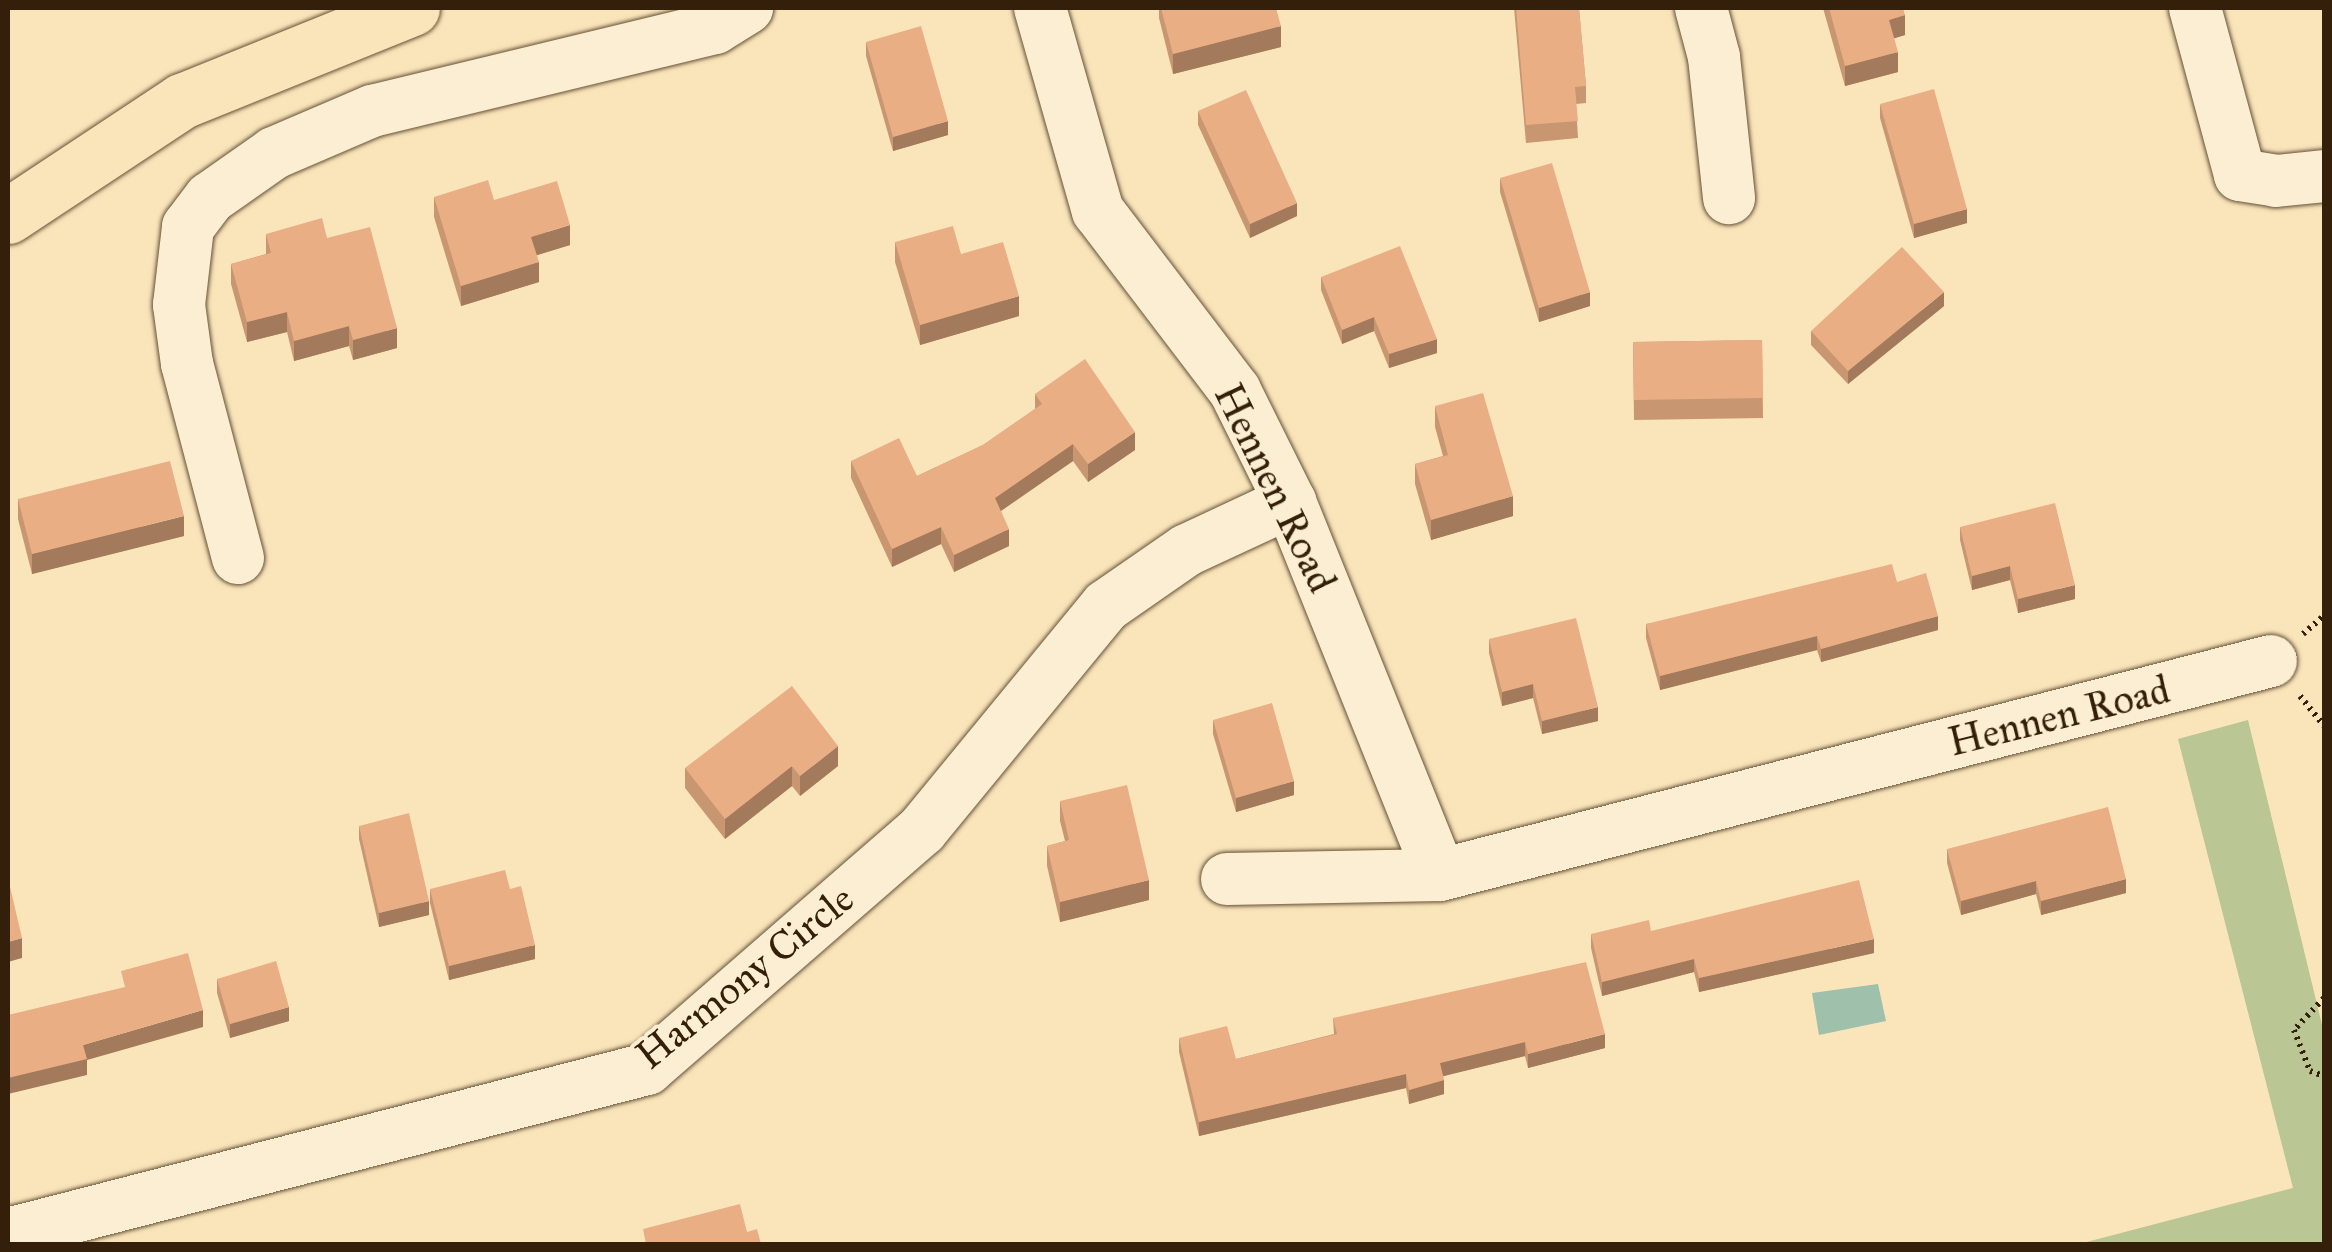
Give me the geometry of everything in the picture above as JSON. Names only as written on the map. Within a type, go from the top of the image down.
[{"type":"main road","points":[[8,216],[182,101],[412,8]]},
{"type":"street","points":[[238,558],[186,364],[179,305],[188,227],[210,198],[274,153],[372,111],[715,28],[747,8]]},
{"type":"street","name":"Hennen Road","points":[[1040,8],[1098,211],[1234,391],[1290,502],[1440,875]]},
{"type":"street","points":[[1701,8],[1714,56],[1729,198]]},
{"type":"street","points":[[2195,8],[2240,175],[2276,182],[2324,176]]},
{"type":"street","name":"Harmony Circle","points":[[8,1234],[646,1069],[922,830],[1106,606],[1187,550],[1290,502]]},
{"type":"street","name":"Hennen Road","points":[[1227,879],[1440,875],[2271,662]]},
{"type":"path","points":[[2324,998],[2294,1030],[2310,1071],[2324,1076]]},
{"type":"shaded area","points":[[2248,720],[2324,1033],[2324,1244],[2079,1244],[2293,1188],[2178,739]]},
{"type":"shaded area","points":[[1878,984],[1886,1021],[1819,1035],[1812,993]]},
{"type":"building","points":[[1161,8],[1276,8],[1281,26],[1173,54]]},
{"type":"building","points":[[1516,8],[1579,8],[1586,86],[1575,87],[1578,121],[1526,125]]},
{"type":"building","points":[[1829,8],[1903,8],[1905,15],[1889,20],[1898,52],[1845,66]]},
{"type":"building","points":[[921,26],[948,121],[893,137],[866,42]]},
{"type":"building","points":[[1934,89],[1967,209],[1914,224],[1880,104]]},
{"type":"building","points":[[1246,90],[1297,203],[1250,224],[1198,111]]},
{"type":"building","points":[[1552,163],[1590,292],[1539,308],[1500,178]]},
{"type":"building","points":[[488,180],[494,200],[557,181],[570,225],[531,237],[539,262],[461,286],[434,197]]},
{"type":"building","points":[[322,218],[327,238],[370,227],[397,328],[353,340],[349,326],[294,341],[287,312],[247,322],[231,264],[271,253],[266,234]]},
{"type":"building","points":[[953,226],[961,254],[1003,242],[1019,296],[920,325],[895,242]]},
{"type":"building","points":[[1400,246],[1437,339],[1389,354],[1374,317],[1342,330],[1321,277]]},
{"type":"building","points":[[1902,247],[1944,292],[1848,371],[1811,331]]},
{"type":"building","points":[[1762,340],[1763,398],[1634,400],[1633,342]]},
{"type":"building","points":[[1085,359],[1135,432],[1088,464],[1073,444],[995,498],[1009,529],[954,555],[941,527],[892,549],[851,461],[899,438],[917,476],[983,445],[1042,404],[1035,394]]},
{"type":"building","points":[[1483,393],[1513,496],[1431,520],[1415,464],[1448,455],[1435,406]]},
{"type":"building","points":[[170,461],[184,516],[32,554],[18,499]]},
{"type":"building","points":[[2055,503],[2075,585],[2018,599],[2010,566],[1972,576],[1960,527]]},
{"type":"building","points":[[1892,564],[1897,582],[1926,573],[1938,616],[1821,649],[1817,636],[1660,676],[1646,624]]},
{"type":"building","points":[[1576,618],[1598,707],[1542,721],[1533,684],[1502,692],[1489,639]]},
{"type":"building","points":[[792,686],[838,746],[800,776],[792,766],[725,819],[685,768]]},
{"type":"building","points":[[1272,703],[1294,781],[1236,798],[1213,720]]},
{"type":"building","points":[[1127,785],[1149,880],[1060,902],[1047,846],[1069,840],[1060,801]]},
{"type":"building","points":[[2108,807],[2126,879],[2041,901],[2036,881],[1961,901],[1947,849]]},
{"type":"building","points":[[409,813],[429,901],[379,913],[359,826]]},
{"type":"building","points":[[505,870],[510,889],[521,886],[535,945],[449,966],[430,889]]},
{"type":"building","points":[[8,878],[22,938],[8,942]]},
{"type":"building","points":[[1859,880],[1874,939],[1699,978],[1694,959],[1602,982],[1591,934],[1649,920],[1651,931]]},
{"type":"building","points":[[188,953],[203,1010],[83,1045],[87,1059],[8,1078],[8,1015],[125,987],[121,971]]},
{"type":"building","points":[[276,961],[289,1007],[230,1024],[217,979]]},
{"type":"building","points":[[1586,962],[1605,1034],[1528,1054],[1525,1042],[1440,1063],[1444,1080],[1409,1090],[1406,1074],[1199,1122],[1179,1038],[1227,1026],[1236,1059],[1337,1034],[1333,1018]]},
{"type":"building","points":[[740,1204],[747,1232],[757,1229],[761,1244],[646,1244],[643,1229]]}]
